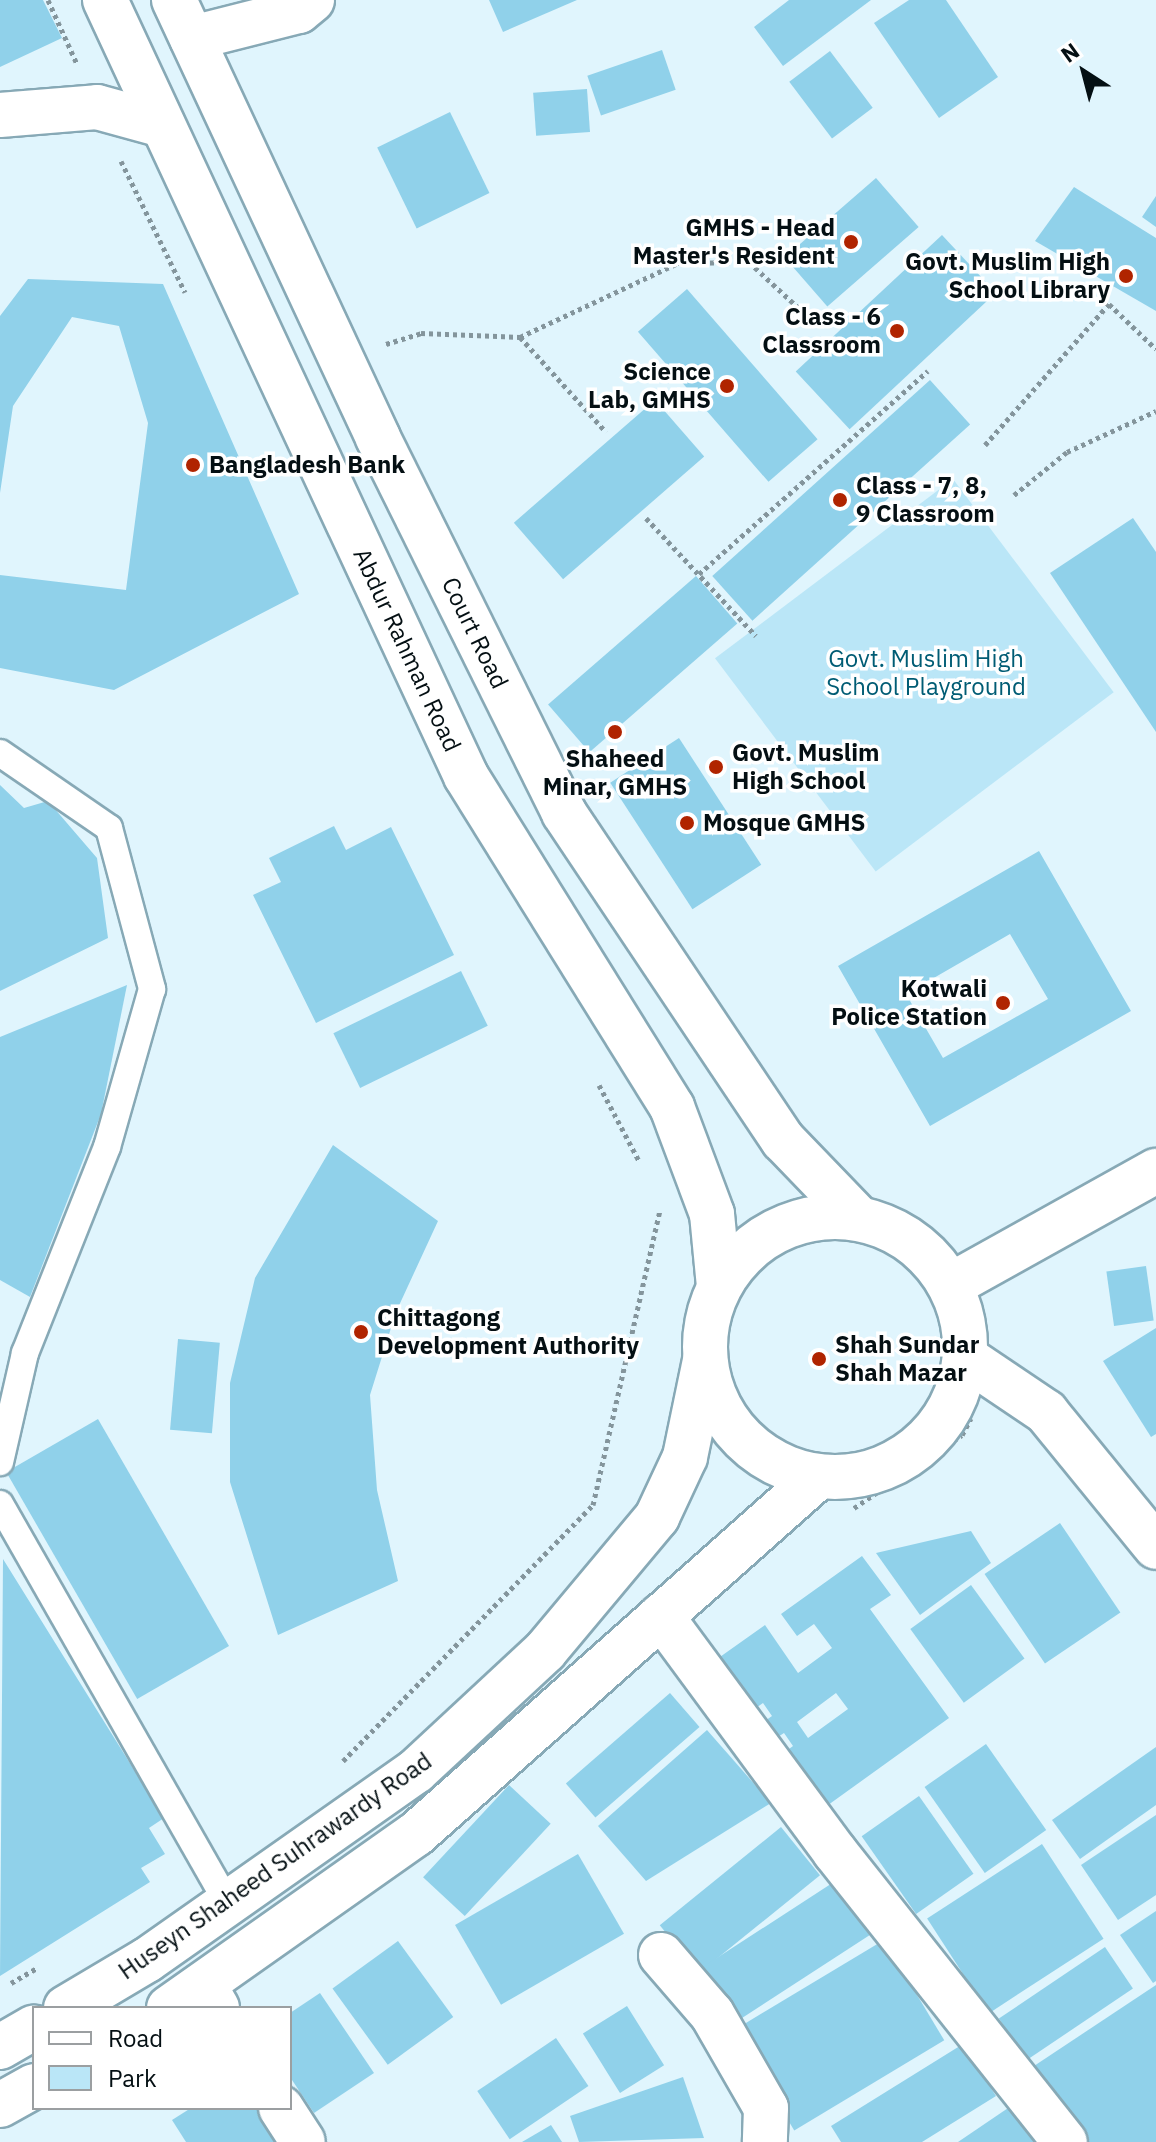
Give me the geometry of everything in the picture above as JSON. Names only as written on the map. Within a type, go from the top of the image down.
[{"type":"main road","name":"Abdur Rahman Road","points":[[105,0],[466,776],[672,1107],[712,1214],[719,1287]]},
{"type":"main road","points":[[183,19],[299,11],[312,0]]},
{"type":"main road","name":"Court Road","points":[[183,19],[378,438],[564,813],[783,1140],[877,1212]]},
{"type":"main road","points":[[0,115],[97,107],[163,125]]},
{"type":"main road","points":[[957,1281],[1156,1171]]},
{"type":"main road","points":[[877,1212],[957,1281],[966,1358],[955,1398],[933,1434],[899,1460],[860,1475],[818,1477],[785,1468],[730,1425],[705,1360],[719,1287],[754,1244],[803,1221],[877,1212]]},
{"type":"main road","points":[[966,1358],[1046,1412],[1156,1547]]},
{"type":"main road","name":"Huseyn Shaheed Suhrawardy Road","points":[[69,2006],[228,1903],[416,1771],[545,1651],[657,1517],[685,1457],[705,1360]]},
{"type":"main road","points":[[197,2001],[416,1834],[818,1477]]},
{"type":"main road","points":[[661,1616],[835,1852],[1065,2142]]},
{"type":"main road","points":[[661,1955],[712,2014],[766,2108],[765,2142]]},
{"type":"main road","points":[[0,2047],[32,2028]]},
{"type":"main road","points":[[0,2105],[32,2087]]},
{"type":"main road","points":[[282,2110],[303,2142]]},
{"type":"lane","points":[[0,753],[109,828],[152,989],[107,1147],[25,1353],[0,1462]]},
{"type":"lane","points":[[0,1504],[228,1903]]},
{"type":"path","points":[[48,0],[193,307]]},
{"type":"path","points":[[377,347],[421,333],[520,337],[678,263],[749,262],[802,311]]},
{"type":"path","points":[[985,445],[1109,304],[1156,349]]},
{"type":"path","points":[[520,337],[606,432]]},
{"type":"path","points":[[699,574],[928,371]]},
{"type":"path","points":[[1014,495],[1067,452],[1156,411]]},
{"type":"path","points":[[646,518],[756,636]]},
{"type":"path","points":[[595,1078],[647,1176]]},
{"type":"path","points":[[338,1765],[593,1505],[661,1204]]},
{"type":"path","points":[[877,1212],[958,1255],[957,1281]]},
{"type":"path","points":[[0,1990],[52,1960]]},
{"type":"green space","name":"Govt. Muslim High School Playground","points":[[953,479],[1114,692],[876,872],[715,658]]},
{"type":"building","points":[[0,0],[43,0],[62,38],[0,67]]},
{"type":"building","points":[[489,0],[577,0],[503,32]]},
{"type":"building","points":[[789,0],[871,0],[783,66],[754,27]]},
{"type":"building","points":[[909,0],[946,0],[998,77],[939,118],[874,23]]},
{"type":"building","points":[[662,50],[676,90],[601,115],[587,76]]},
{"type":"building","points":[[830,51],[873,108],[832,138],[789,82]]},
{"type":"building","points":[[587,89],[590,132],[536,136],[533,93]]},
{"type":"building","points":[[450,112],[489,193],[417,228],[377,148]]},
{"type":"building","name":"GMHS - Head Master's Resident","points":[[876,178],[919,227],[827,306],[785,257]]},
{"type":"building","name":"Govt. Muslim High School Library","points":[[1074,187],[1156,238],[1156,311],[1035,241]]},
{"type":"building","points":[[1156,196],[1156,227],[1142,217]]},
{"type":"building","name":"Class - 6 Classroom","points":[[942,235],[996,293],[850,429],[796,371]]},
{"type":"building","name":"Bangladesh Bank","points":[[28,279],[163,284],[299,594],[114,690],[0,668],[0,575],[126,590],[148,423],[119,326],[72,317],[13,406],[0,493],[0,316]]},
{"type":"building","name":"Science Lab, GMHS","points":[[687,289],[818,439],[768,482],[638,332]]},
{"type":"building","name":"Class - 7, 8, 9 Classroom","points":[[930,380],[970,425],[752,621],[712,576]]},
{"type":"building","points":[[655,400],[704,457],[563,579],[514,523]]},
{"type":"building","points":[[1133,518],[1156,552],[1156,732],[1050,573]]},
{"type":"building","points":[[696,576],[737,624],[589,752],[548,705]]},
{"type":"building","name":"Mosque GMHS","points":[[679,738],[761,865],[692,909],[610,783]]},
{"type":"building","points":[[0,785],[24,808],[48,801],[97,858],[108,938],[0,991]]},
{"type":"building","points":[[334,826],[346,850],[391,827],[454,955],[316,1023],[253,895],[281,882],[269,858]]},
{"type":"building","points":[[1039,851],[1131,1011],[930,1126],[838,966]],"holes":[[[1010,934],[1048,999],[943,1058],[906,994]]]},
{"type":"building","points":[[461,971],[488,1026],[360,1088],[333,1033]]},
{"type":"building","points":[[127,985],[101,1114],[30,1297],[0,1280],[0,1037]]},
{"type":"building","points":[[333,1145],[438,1221],[396,1312],[370,1395],[377,1490],[398,1581],[278,1635],[230,1482],[230,1383],[255,1278]]},
{"type":"building","points":[[1146,1266],[1154,1320],[1114,1326],[1106,1272]]},
{"type":"building","points":[[1156,1328],[1156,1434],[1151,1437],[1103,1361]]},
{"type":"building","points":[[178,1339],[220,1343],[212,1433],[170,1430]]},
{"type":"building","points":[[98,1419],[229,1646],[137,1699],[6,1472]]},
{"type":"building","points":[[1060,1523],[1120,1613],[1045,1663],[985,1574]]},
{"type":"building","points":[[971,1531],[991,1563],[920,1615],[876,1553]]},
{"type":"building","points":[[862,1556],[891,1595],[870,1609],[949,1718],[817,1813],[777,1758],[793,1746],[784,1733],[767,1744],[755,1728],[772,1716],[763,1703],[746,1715],[710,1664],[765,1625],[798,1673],[832,1648],[814,1624],[797,1636],[781,1614]],"holes":[[[836,1693],[848,1709],[808,1738],[797,1722]]]},
{"type":"building","points":[[3,1559],[164,1818],[149,1828],[165,1854],[141,1868],[150,1882],[0,1976]]},
{"type":"building","points":[[971,1585],[1024,1659],[964,1703],[910,1629]]},
{"type":"building","points":[[670,1693],[700,1727],[595,1817],[566,1784]]},
{"type":"building","points":[[707,1730],[771,1803],[646,1881],[598,1826]]},
{"type":"building","points":[[986,1744],[1046,1830],[985,1873],[925,1787]]},
{"type":"building","points":[[1156,1747],[1156,1805],[1080,1859],[1052,1820]]},
{"type":"building","points":[[509,1785],[551,1824],[465,1916],[423,1877]]},
{"type":"building","points":[[919,1796],[973,1874],[916,1914],[862,1836]]},
{"type":"building","points":[[1156,1815],[1156,1895],[1118,1920],[1081,1865]]},
{"type":"building","points":[[781,1827],[820,1875],[699,1973],[660,1925]]},
{"type":"building","points":[[1042,1844],[1104,1939],[989,2013],[927,1919]]},
{"type":"building","points":[[578,1854],[624,1934],[501,2005],[455,1925]]},
{"type":"building","points":[[840,1878],[875,1932],[734,2023],[699,1969]]},
{"type":"building","points":[[1156,1911],[1156,1981],[1153,1983],[1120,1935]]},
{"type":"building","points":[[884,1940],[944,2040],[794,2130],[734,2030]]},
{"type":"building","points":[[398,1941],[453,2017],[388,2065],[332,1989]]},
{"type":"building","points":[[1105,1947],[1133,1988],[1027,2060],[999,2019]]},
{"type":"building","points":[[1156,1985],[1156,2142],[1085,2142],[1034,2066]]},
{"type":"building","points":[[320,1993],[374,2073],[314,2113],[292,2080],[292,2012]]},
{"type":"building","points":[[627,2006],[664,2065],[620,2093],[583,2034]]},
{"type":"building","points":[[556,2038],[588,2086],[510,2139],[477,2091]]},
{"type":"building","points":[[963,2044],[996,2096],[922,2142],[841,2142],[831,2126]]},
{"type":"building","points":[[683,2077],[704,2138],[579,2142],[570,2116]]},
{"type":"building","points":[[1014,2104],[1040,2142],[958,2142]]},
{"type":"building","points":[[188,2110],[272,2110],[292,2142],[186,2142],[172,2120]]},
{"type":"building","points":[[551,2125],[562,2142],[522,2142]]},
{"type":"place","name":"GMHS - Head Master's Resident","points":[[851,242]]},
{"type":"place","name":"Govt. Muslim High School Library","points":[[1126,276]]},
{"type":"place","name":"Class - 6 Classroom","points":[[897,331]]},
{"type":"place","name":"Science Lab, GMHS","points":[[727,386]]},
{"type":"place","name":"Bangladesh Bank","points":[[193,465]]},
{"type":"place","name":"Class - 7, 8, 9 Classroom","points":[[840,500]]},
{"type":"place","name":"Shaheed Minar, GMHS","points":[[615,732]]},
{"type":"place","name":"Govt. Muslim High School","points":[[716,767]]},
{"type":"place","name":"Mosque GMHS","points":[[687,823]]},
{"type":"place","name":"Kotwali Police Station","points":[[1003,1003]]},
{"type":"place","name":"Chittagong Development Authority","points":[[361,1332]]},
{"type":"place","name":"Shah Sundar Shah Mazar","points":[[819,1359]]}]
